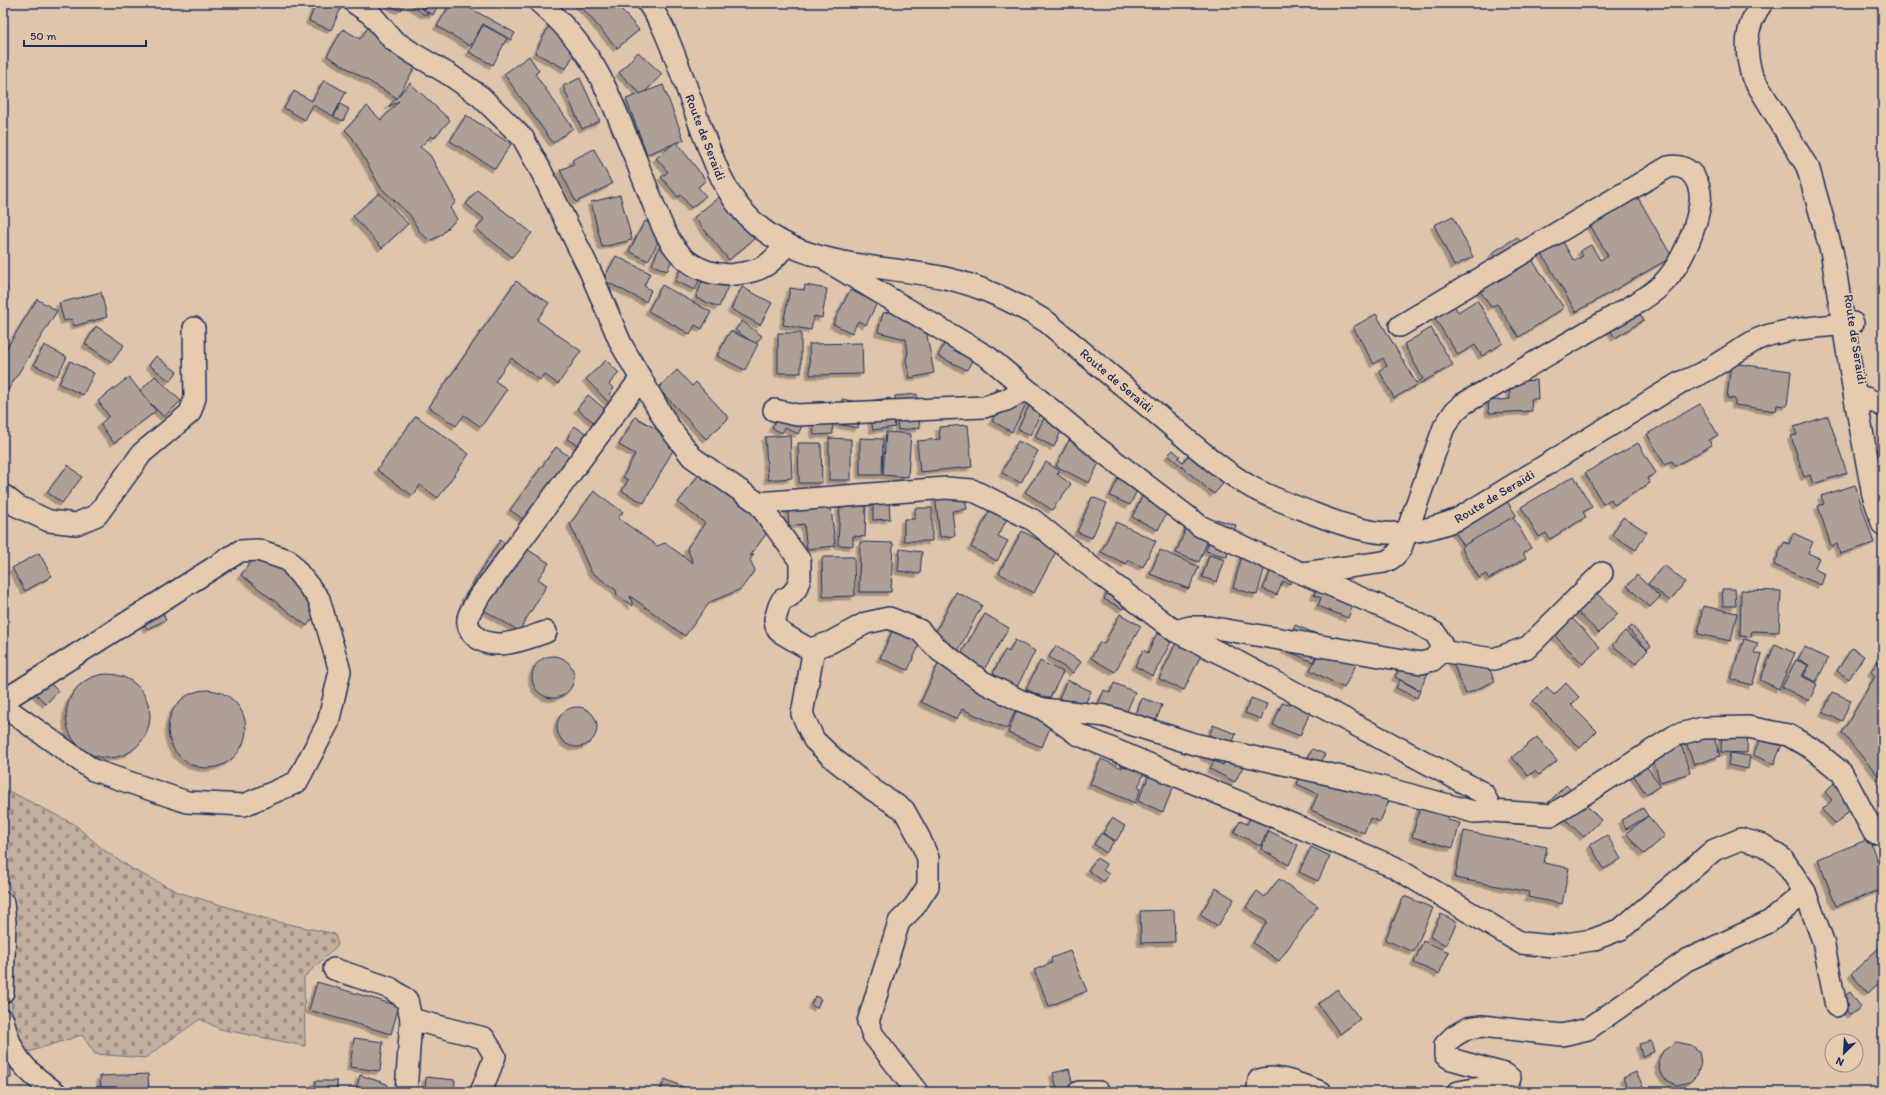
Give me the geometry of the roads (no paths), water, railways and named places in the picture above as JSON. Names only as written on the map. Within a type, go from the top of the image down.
[{"type":"main road","name":"Route de Seraïdi","points":[[1808,168],[1827,204],[1836,227],[1848,318],[1854,396],[1871,485],[1882,520]]},
{"type":"main road","name":"Route de Seraïdi","points":[[1848,318],[1874,402],[1882,520]]},
{"type":"street","points":[[355,3],[371,14],[393,40],[450,75],[480,96],[523,138],[541,171],[586,264],[620,344],[667,424],[692,457],[758,503],[800,561],[801,571],[798,585],[794,593],[780,602],[775,619],[776,626],[780,632],[796,642],[807,648],[814,648],[832,642],[866,623],[889,618],[918,630],[940,651],[983,682],[1019,700],[1043,709],[1105,716],[1194,744],[1355,780],[1474,812],[1492,811],[1552,815],[1676,735],[1703,728],[1748,727],[1788,735],[1814,750],[1842,773],[1874,833]]},
{"type":"street","points":[[540,3],[555,16],[583,46],[606,88],[662,229],[681,255],[703,270],[727,275],[754,272],[773,262],[786,244]]},
{"type":"street","name":"Route de Seraïdi","points":[[648,3],[665,30],[713,160],[725,186],[741,209],[762,229],[786,244],[821,257],[945,278],[975,286],[1000,295],[1047,322],[1214,460],[1251,487],[1345,526],[1366,532],[1386,534],[1406,533],[1426,530],[1458,519],[1681,382],[1695,368],[1759,328],[1776,323],[1848,318]]},
{"type":"street","name":"Route de Seraïdi","points":[[1762,3],[1755,13],[1749,28],[1746,44],[1747,61],[1752,76],[1808,168]]},
{"type":"street","points":[[1303,573],[1384,562],[1391,559],[1401,548],[1444,427],[1455,411],[1463,404],[1642,300],[1666,281],[1680,259],[1697,216],[1700,200],[1695,176],[1686,168],[1680,166],[1668,167],[1400,326]]},
{"type":"street","points":[[821,257],[988,357],[1095,446],[1200,526],[1271,560],[1408,618],[1436,632],[1441,643],[1440,651],[1433,660],[1422,663],[1208,627],[1190,627],[1175,631]]},
{"type":"street","points":[[3,495],[17,506],[50,521],[76,524],[97,515],[142,454],[190,413],[195,398],[194,328]]},
{"type":"street","points":[[546,632],[516,642],[496,644],[478,639],[470,630],[468,618],[478,600],[641,378]]},
{"type":"street","points":[[774,410],[796,415],[984,407],[1006,400],[1026,389]]},
{"type":"street","points":[[758,503],[946,488],[972,490],[1033,520],[1096,571],[1175,631],[1236,661],[1483,793],[1492,811]]},
{"type":"street","points":[[3,701],[240,551],[258,550],[288,560],[319,599],[340,671],[328,723],[298,782],[244,804],[187,802],[93,770],[3,706]]},
{"type":"street","points":[[1440,651],[1494,659],[1528,647],[1602,574]]},
{"type":"street","points":[[814,648],[802,714],[814,740],[835,760],[873,790],[904,810],[919,837],[928,858],[928,886],[914,907],[899,922],[868,1022],[873,1035],[917,1092]]},
{"type":"street","points":[[1043,709],[1077,734],[1394,868],[1521,943],[1553,946],[1592,940],[1622,929],[1714,850],[1741,839],[1764,845],[1783,859],[1806,892],[1823,941],[1836,1006]]},
{"type":"street","points":[[1458,1092],[1508,1083],[1510,1078],[1504,1074],[1451,1059],[1445,1055],[1444,1045],[1454,1036],[1468,1028],[1482,1026],[1562,1035],[1588,1029],[1687,960],[1769,922],[1806,892]]},
{"type":"street","points":[[3,903],[5,922],[3,992]]},
{"type":"street","points":[[334,969],[390,988],[407,1000],[411,1019],[406,1092]]},
{"type":"street","points":[[411,1019],[484,1038],[496,1056],[481,1092]]},
{"type":"street","points":[[3,1020],[8,1040],[19,1060],[34,1078],[55,1092]]},
{"type":"street","points":[[1261,1092],[1258,1088],[1259,1080],[1266,1078],[1284,1080],[1321,1092]]},
{"type":"street","points":[[1080,1092],[1099,1092]]}]
